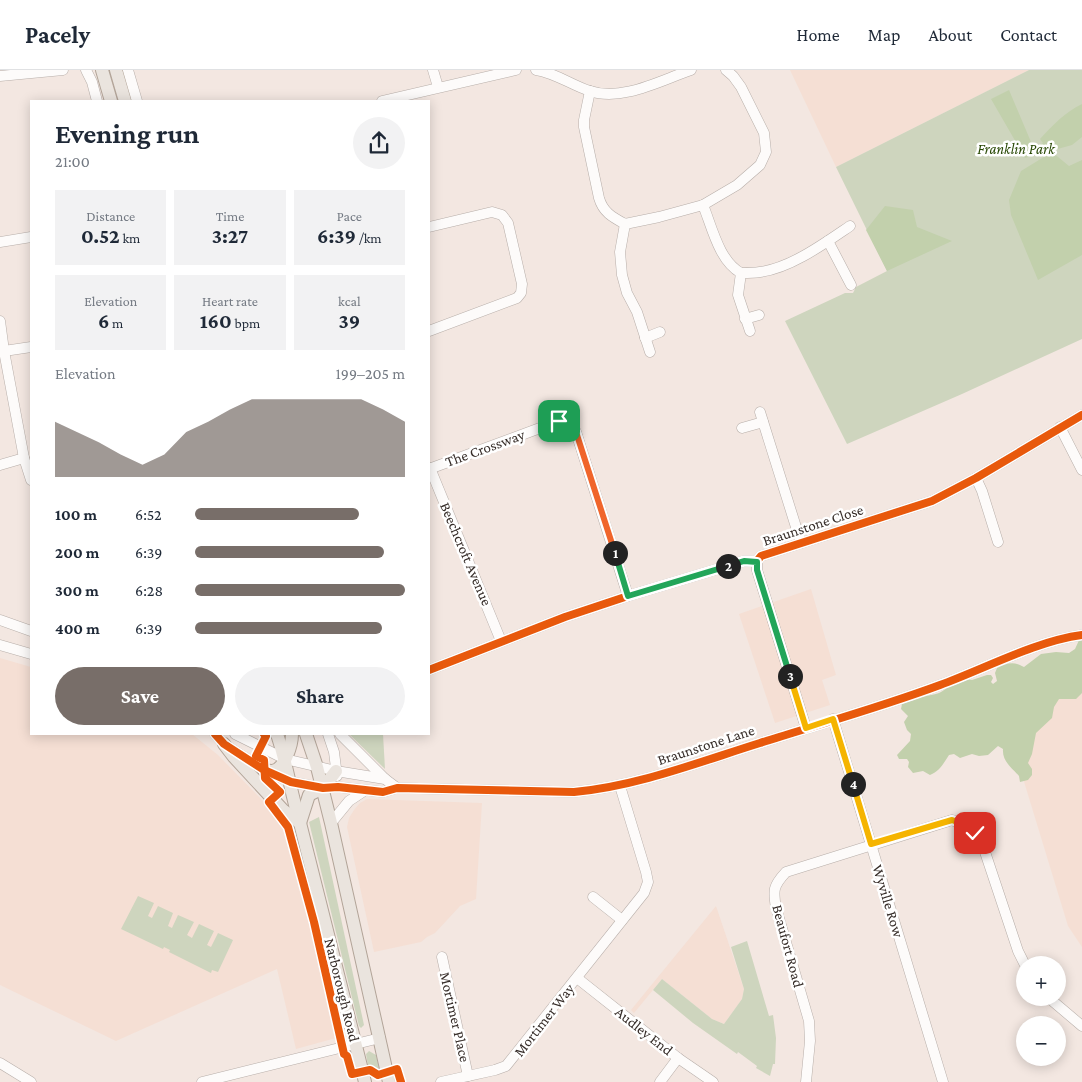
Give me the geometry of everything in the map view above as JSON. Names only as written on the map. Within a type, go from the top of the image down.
[{"type":"main road","points":[[102,70],[111,100]]},
{"type":"main road","points":[[116,70],[125,100]]},
{"type":"main road","name":"Narborough Road","points":[[277,735],[291,782],[291,794],[365,1082]]},
{"type":"main road","points":[[264,770],[277,770],[291,747],[292,735]]},
{"type":"main road","name":"Narborough Road","points":[[306,735],[323,788],[389,1082]]},
{"type":"main road","points":[[224,744],[284,810],[300,823],[309,795],[323,788],[336,771]]},
{"type":"street","points":[[0,76],[64,70]]},
{"type":"street","points":[[86,70],[92,82],[97,100]]},
{"type":"street","points":[[128,70],[137,100]]},
{"type":"street","points":[[434,70],[438,87]]},
{"type":"street","points":[[386,100],[516,70]]},
{"type":"street","points":[[536,70],[547,71],[590,91],[601,94],[617,94],[647,87],[691,70]]},
{"type":"street","points":[[590,91],[584,120],[599,198],[602,207],[610,216],[625,224],[703,205],[737,185],[760,165],[766,152],[764,133],[741,87],[726,70]]},
{"type":"street","points":[[703,205],[721,251],[728,263],[741,273],[762,272],[783,265],[804,255],[850,226]]},
{"type":"street","points":[[430,227],[492,212],[502,215],[508,223],[522,284],[521,293],[517,298],[430,330]]},
{"type":"street","points":[[625,224],[620,252],[622,275],[650,352]]},
{"type":"street","points":[[0,242],[30,238]]},
{"type":"street","points":[[828,241],[851,286]]},
{"type":"street","points":[[741,273],[738,295],[750,331]]},
{"type":"street","points":[[745,319],[759,315]]},
{"type":"street","points":[[0,321],[24,458],[30,477]]},
{"type":"street","points":[[645,338],[660,332]]},
{"type":"street","points":[[4,351],[30,347]]},
{"type":"street","name":"Braunstone Close","points":[[430,670],[501,641],[628,596],[744,561],[757,562],[761,556],[932,501],[976,478],[1082,414]]},
{"type":"street","points":[[742,428],[762,417],[801,543]]},
{"type":"street","name":"The Crossway","points":[[430,468],[559,421],[569,422],[576,432],[628,596]]},
{"type":"street","points":[[1060,427],[1082,470]]},
{"type":"street","points":[[0,465],[24,458]]},
{"type":"street","name":"Beechcroft Avenue","points":[[430,470],[501,641]]},
{"type":"street","points":[[976,478],[998,542]]},
{"type":"street","points":[[757,562],[757,570],[806,728]]},
{"type":"street","points":[[0,620],[30,632]]},
{"type":"street","name":"Braunstone Lane","points":[[216,735],[224,744],[264,770],[291,782],[323,788],[338,787],[382,792],[397,788],[574,792],[602,789],[620,786],[939,686],[1065,637],[1082,635]]},
{"type":"street","points":[[0,645],[30,654]]},
{"type":"street","name":"Wyville Row","points":[[833,719],[943,1082]]},
{"type":"street","points":[[237,735],[285,759],[336,771],[385,779]]},
{"type":"street","points":[[328,735],[334,752],[338,787]]},
{"type":"street","points":[[341,735],[385,779],[397,788]]},
{"type":"street","name":"Mortimer Way","points":[[442,1082],[506,1066],[644,893],[648,882],[620,786]]},
{"type":"street","points":[[331,823],[349,801],[364,791]]},
{"type":"street","name":"Beaufort Road","points":[[806,1082],[810,1041],[808,1021],[776,908],[774,892],[776,883],[786,872],[952,820],[965,825],[975,833],[983,846],[1020,956]]},
{"type":"street","points":[[593,898],[622,920]]},
{"type":"street","name":"Mortimer Place","points":[[442,957],[468,1076]]},
{"type":"street","name":"Audley End","points":[[576,978],[678,1058],[713,1082]]},
{"type":"street","points":[[1058,1006],[1082,1026]]},
{"type":"street","points":[[202,1082],[222,1079],[380,1038]]},
{"type":"street","points":[[660,1082],[678,1058]]},
{"type":"street","points":[[0,1063],[31,1082]]},
{"type":"shaded area","points":[[790,70],[1029,70],[836,167]]},
{"type":"shaded area","points":[[811,589],[836,675],[822,680],[830,705],[775,723],[739,614]]},
{"type":"shaded area","points":[[0,658],[30,667],[30,735],[193,735],[218,755],[270,808],[283,828],[288,840],[338,1035],[336,1038],[296,1049],[277,969],[116,1041],[0,985]]},
{"type":"shaded area","points":[[1082,683],[1082,947],[1068,926],[1004,716]]},
{"type":"shaded area","points":[[367,799],[482,803],[476,899],[460,906],[435,933],[421,942],[374,952],[347,827],[349,818],[354,810]]},
{"type":"shaded area","points":[[716,906],[744,989],[742,999],[724,1024],[712,1019],[662,979],[634,1013],[631,1010]]},
{"type":"green space","name":"Franklin Park","points":[[1029,70],[1082,70],[1082,339],[847,444],[785,321],[845,293],[853,293],[856,287],[887,271],[836,167]]},
{"type":"green space","points":[[1009,90],[1034,149],[1043,143],[1040,139],[1055,124],[1070,111],[1082,104],[1082,137],[1072,145],[1025,158],[991,99]]},
{"type":"green space","points":[[1052,152],[1069,166],[1082,160],[1082,255],[1038,280],[1011,215],[1009,200],[1021,171]]},
{"type":"green space","points":[[885,206],[913,210],[917,227],[952,241],[887,271],[866,230]]},
{"type":"green space","points":[[1080,638],[1082,638],[1082,693],[1076,699],[1059,699],[1054,707],[1052,718],[1036,733],[1032,754],[1028,763],[1032,769],[1032,775],[1028,780],[1020,782],[1019,776],[1004,757],[1003,749],[998,746],[988,755],[979,756],[972,754],[960,758],[954,754],[949,755],[939,769],[930,775],[923,771],[913,773],[908,767],[909,762],[907,759],[899,759],[897,755],[910,741],[911,734],[904,722],[908,716],[901,709],[903,699],[912,701],[939,693],[956,681],[972,680],[987,675],[991,675],[993,678],[991,682],[993,684],[997,681],[995,673],[997,668],[1010,663],[1024,667],[1041,654],[1069,653],[1075,649]]},
{"type":"green space","points":[[350,735],[383,735],[385,769]]},
{"type":"green space","points":[[319,817],[364,1025],[361,1028],[309,822]]},
{"type":"green space","points":[[138,896],[154,903],[148,916],[152,918],[158,906],[173,913],[168,926],[172,928],[178,915],[194,922],[187,935],[192,938],[199,924],[214,931],[207,945],[211,947],[218,933],[233,940],[218,972],[212,970],[211,973],[169,952],[170,950],[164,947],[163,949],[121,929]]},
{"type":"green space","points":[[747,941],[769,1016],[773,1015],[776,1038],[775,1064],[773,1064],[770,1076],[756,1068],[757,1066],[738,1052],[737,1054],[693,1023],[653,990],[662,979],[712,1019],[724,1024],[742,999],[744,989],[731,947]]},
{"type":"green space","points":[[369,1051],[376,1055],[380,1071],[378,1072],[371,1066],[368,1066],[366,1054]]},
{"type":"cycle path","points":[[430,670],[565,617],[744,561],[757,561],[761,556],[932,501],[976,478],[1082,415]]},
{"type":"cycle path","points":[[216,735],[224,744],[264,770],[291,782],[323,788],[338,787],[383,792],[397,788],[574,792],[645,779],[691,765],[918,693],[1028,649],[1064,638],[1082,635]]},
{"type":"cycle path","points":[[265,735],[256,756],[264,760],[265,778],[280,792],[269,802],[288,827],[314,922],[344,1054],[347,1056],[352,1074],[370,1070],[378,1075],[397,1069],[401,1082]]},
{"type":"route","points":[[559,421],[569,422],[576,432],[628,596],[744,561],[757,562],[757,570],[806,728],[833,719],[871,844],[952,820],[965,825],[975,833]]}]
